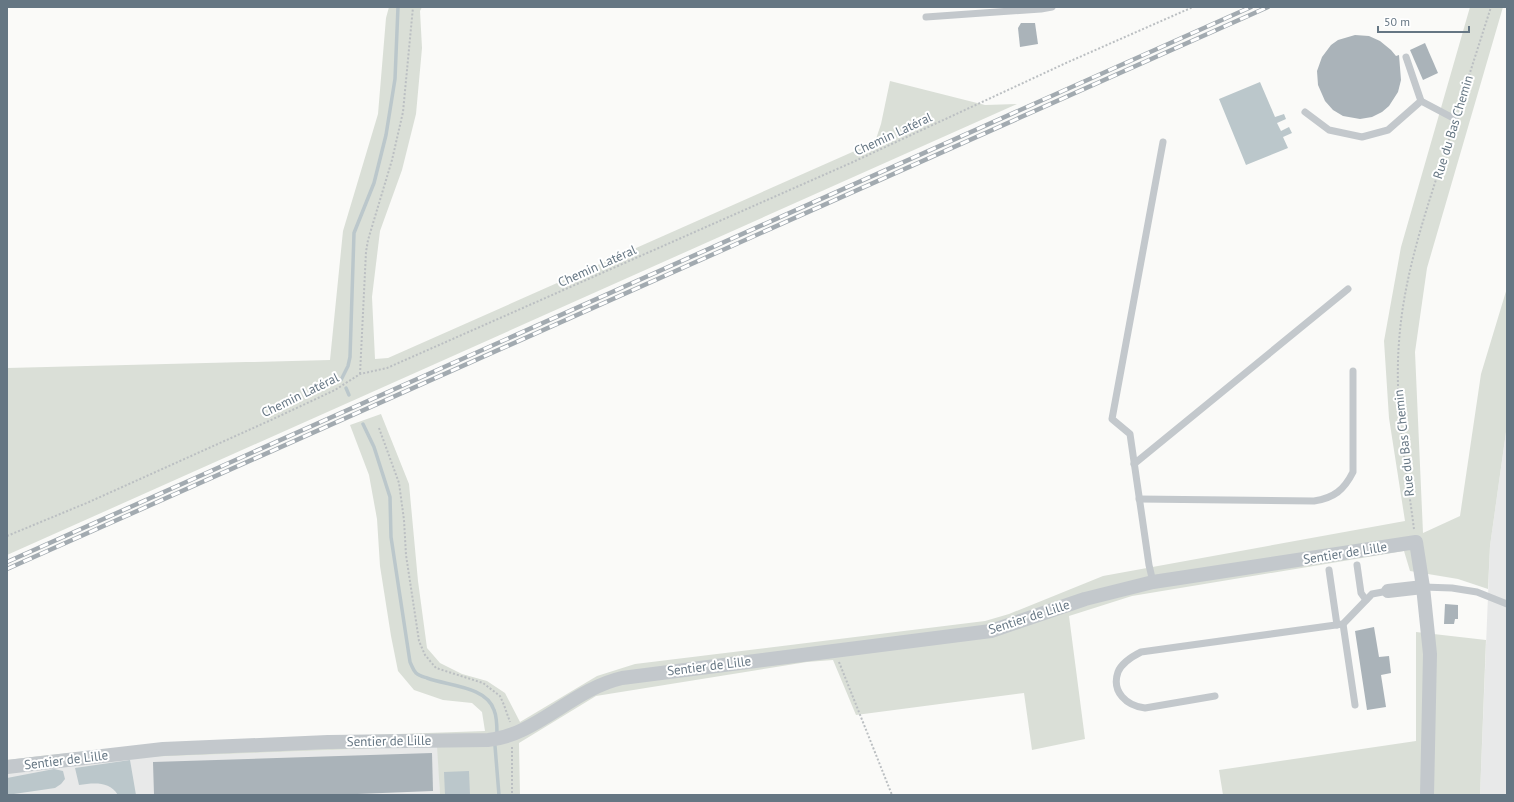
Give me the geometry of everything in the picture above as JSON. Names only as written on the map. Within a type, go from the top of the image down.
[{"type":"street","name":"Sentier de Lille","points":[[7,767],[164,748],[320,742],[488,740],[512,735],[591,689],[613,680],[637,675],[992,631],[1085,599],[1153,582],[1416,542]]},
{"type":"street","points":[[1416,542],[1423,587],[1430,654],[1427,795]]},
{"type":"street","points":[[1388,591],[1423,587]]},
{"type":"lane","points":[[926,17],[1041,10],[1052,7]]},
{"type":"lane","points":[[1406,57],[1421,101],[1455,119]]},
{"type":"lane","points":[[1305,112],[1330,130],[1362,137],[1388,130],[1421,101]]},
{"type":"lane","points":[[1153,582],[1149,565],[1130,434],[1112,419],[1163,142]]},
{"type":"lane","points":[[1134,464],[1348,289]]},
{"type":"lane","points":[[1139,499],[1314,501],[1328,499],[1348,482],[1353,472],[1353,371]]},
{"type":"lane","points":[[1357,565],[1361,593],[1366,600]]},
{"type":"lane","points":[[1329,570],[1355,705]]},
{"type":"lane","points":[[1423,587],[1452,588],[1477,592],[1507,604]]},
{"type":"lane","points":[[1215,696],[1145,708],[1135,707],[1125,700],[1117,687],[1118,671],[1128,659],[1142,652],[1340,625],[1372,594],[1388,591]]},
{"type":"path","points":[[360,374],[366,252],[368,240],[392,160],[404,112],[413,7]]},
{"type":"path","name":"Chemin Latéral","points":[[7,536],[96,499],[270,420],[335,390],[360,374],[388,368],[846,165],[1066,63],[1193,7]]},
{"type":"path","name":"Rue du Bas Chemin","points":[[1416,542],[1399,421],[1399,342],[1412,263],[1455,119],[1491,7]]},
{"type":"path","points":[[379,428],[399,483],[404,520],[406,554],[419,641],[425,655],[436,668],[483,683],[500,696],[508,715],[512,735],[512,795]]},
{"type":"path","points":[[834,651],[892,795]]},
{"type":"shaded area","points":[[389,7],[422,7],[420,11],[422,48],[416,114],[402,170],[380,231],[372,297],[375,359],[388,358],[875,142],[881,124],[890,81],[985,105],[1017,104],[7,555],[7,368],[330,360],[343,231],[378,114],[386,18]]},
{"type":"shaded area","points":[[1470,7],[1503,7],[1427,268],[1415,352],[1423,533],[1460,516],[1481,374],[1507,288],[1507,425],[1490,546],[1488,589],[1458,579],[1410,571],[1404,551],[1132,596],[1069,616],[1085,739],[1032,750],[1024,693],[856,715],[833,660],[807,662],[596,696],[519,743],[520,795],[440,795],[437,746],[148,757],[66,765],[7,774],[7,760],[66,753],[245,740],[485,731],[482,712],[472,703],[443,700],[414,690],[398,671],[380,566],[377,519],[369,475],[350,425],[381,414],[409,484],[418,581],[427,648],[440,663],[462,674],[487,681],[505,693],[520,722],[597,676],[635,664],[985,621],[1009,614],[1103,576],[1405,521],[1389,418],[1384,341],[1401,247]]},
{"type":"shaded area","points":[[1260,82],[1275,117],[1284,114],[1286,119],[1277,123],[1281,131],[1289,127],[1292,133],[1283,137],[1288,148],[1246,165],[1219,99]]},
{"type":"shaded area","points":[[1507,425],[1507,795],[1480,795],[1490,546]]},
{"type":"shaded area","points":[[1416,632],[1486,640],[1480,795],[1223,795],[1219,770],[1416,741]]},
{"type":"shaded area","points":[[438,746],[440,795],[7,795],[7,774],[66,765],[148,757]]},
{"type":"shaded area","points":[[130,760],[136,795],[118,795],[110,787],[101,784],[79,785],[75,768]]},
{"type":"shaded area","points":[[54,769],[63,771],[65,779],[55,788],[7,795],[7,778]]},
{"type":"shaded area","points":[[469,771],[470,795],[445,795],[444,772]]},
{"type":"building","points":[[1021,23],[1035,23],[1038,44],[1020,47],[1018,28]]},
{"type":"building","points":[[1355,35],[1369,36],[1380,41],[1396,56],[1399,55],[1401,80],[1398,92],[1389,106],[1382,112],[1372,117],[1360,119],[1343,116],[1333,110],[1325,101],[1318,85],[1317,71],[1322,57],[1331,45],[1338,40]]},
{"type":"building","points":[[1425,43],[1438,73],[1423,80],[1410,50]]},
{"type":"building","points":[[1445,604],[1458,605],[1458,619],[1455,619],[1454,624],[1444,624]]},
{"type":"building","points":[[1374,627],[1379,657],[1389,656],[1391,673],[1381,675],[1386,707],[1367,710],[1355,631]]},
{"type":"building","points":[[432,753],[433,791],[332,795],[154,795],[153,762]]},
{"type":"waterway","points":[[341,380],[348,366],[350,357],[354,233],[374,183],[386,135],[395,79],[398,7]]},
{"type":"waterway","points":[[346,388],[349,395]]},
{"type":"waterway","points":[[363,424],[374,447],[390,497],[391,537],[410,662],[413,669],[420,676],[475,691],[483,696],[490,702],[494,710],[497,734]]},
{"type":"waterway","points":[[495,746],[499,795]]},
{"type":"railway","points":[[7,562],[1251,7]]},
{"type":"railway","points":[[7,569],[1268,7]]}]
